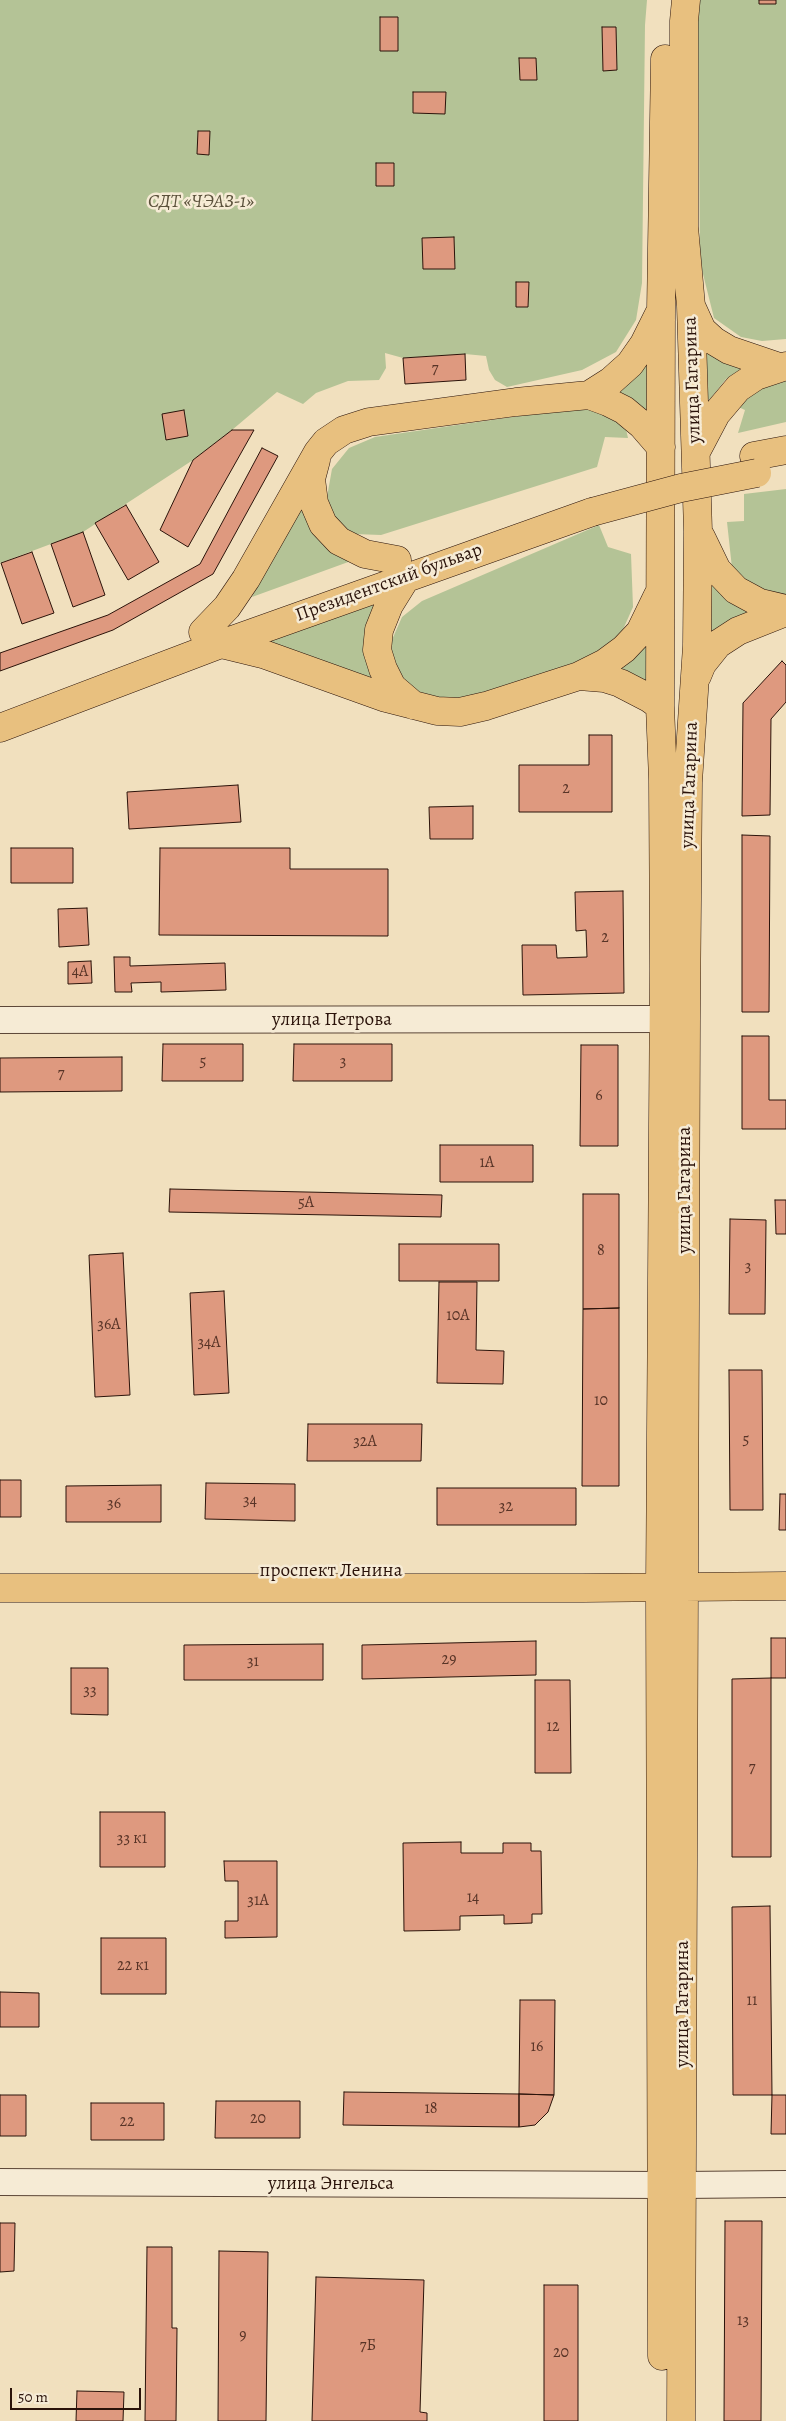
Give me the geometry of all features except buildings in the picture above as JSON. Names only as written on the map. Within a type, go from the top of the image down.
[{"type":"main road","name":"улица Гагарина","points":[[667,0],[661,310],[662,581],[660,706],[675,1019]]},
{"type":"main road","name":"улица Гагарина","points":[[681,2421],[672,2185],[675,1019],[695,680],[698,531],[691,306],[684,227],[684,21],[686,0]]},
{"type":"main road","points":[[691,306],[702,330],[714,341],[729,350],[782,367]]},
{"type":"main road","points":[[589,395],[611,381],[630,364],[644,344],[661,310]]},
{"type":"main road","points":[[696,452],[716,414],[738,388],[756,376],[782,367]]},
{"type":"main road","points":[[661,447],[642,425],[624,410],[589,395],[516,402],[369,422],[344,430],[326,442],[305,471],[246,579],[227,606],[212,638],[266,655],[386,698],[437,711],[460,712],[486,706],[579,676],[605,663],[624,649],[640,632],[649,616],[662,581]]},
{"type":"main road","name":"Президентский бульвар","points":[[756,464],[786,450]]},
{"type":"main road","points":[[318,452],[311,479],[314,503],[322,524],[340,541],[365,554],[402,568],[379,630],[377,650],[383,669],[392,687],[413,705]]},
{"type":"main road","name":"Президентский бульвар","points":[[0,709],[212,638],[402,568],[681,471],[756,464],[786,469]]},
{"type":"main road","points":[[698,531],[717,570],[731,586],[760,603],[786,611]]},
{"type":"main road","points":[[695,680],[702,664],[718,644],[738,631],[786,611]]},
{"type":"main road","name":"Президентский бульвар","points":[[0,728],[212,638]]},
{"type":"main road","points":[[579,676],[604,678],[620,683],[660,706]]},
{"type":"main road","name":"проспект Ленина","points":[[0,1588],[673,1579],[786,1569]]},
{"type":"main road","name":"проспект Ленина","points":[[0,1571],[673,1579],[786,1586]]},
{"type":"main road","name":"улица Гагарина","points":[[662,2421],[672,2185]]},
{"type":"street","name":"улица Петрова","points":[[0,1020],[675,1019]]},
{"type":"street","name":"улица Энгельса","points":[[0,2182],[786,2184]]},
{"type":"green space","name":"СДТ «ЧЭАЗ-1»","points":[[0,0],[647,0],[645,25],[642,283],[636,320],[616,352],[582,370],[507,387],[495,380],[489,370],[486,356],[465,354],[403,358],[385,353],[386,368],[379,380],[348,381],[316,393],[303,404],[277,392],[193,460],[83,532],[0,563]]},
{"type":"green space","points":[[700,0],[786,0],[786,339],[762,341],[741,337],[714,318],[700,262],[698,20]]},
{"type":"green space","points":[[705,348],[744,367],[726,379],[710,399],[707,400]]},
{"type":"green space","points":[[648,356],[647,412],[609,391]]},
{"type":"green space","points":[[786,377],[786,422],[738,433],[745,410],[736,406],[753,387]]},
{"type":"green space","points":[[581,407],[624,420],[628,438],[605,437],[597,467],[381,535],[354,534],[334,521],[327,497],[332,469],[349,448],[375,437]]},
{"type":"green space","points":[[786,489],[786,600],[761,593],[732,568],[727,522],[744,521],[744,494]]},
{"type":"green space","points":[[300,499],[351,561],[252,597]]},
{"type":"green space","points":[[599,525],[608,547],[631,554],[633,607],[621,634],[578,668],[474,700],[435,700],[410,688],[393,665],[391,642],[402,617],[422,601]]},
{"type":"green space","points":[[710,582],[755,610],[709,642]]},
{"type":"green space","points":[[379,599],[383,689],[262,640]]},
{"type":"green space","points":[[647,633],[648,686],[604,671]]}]
